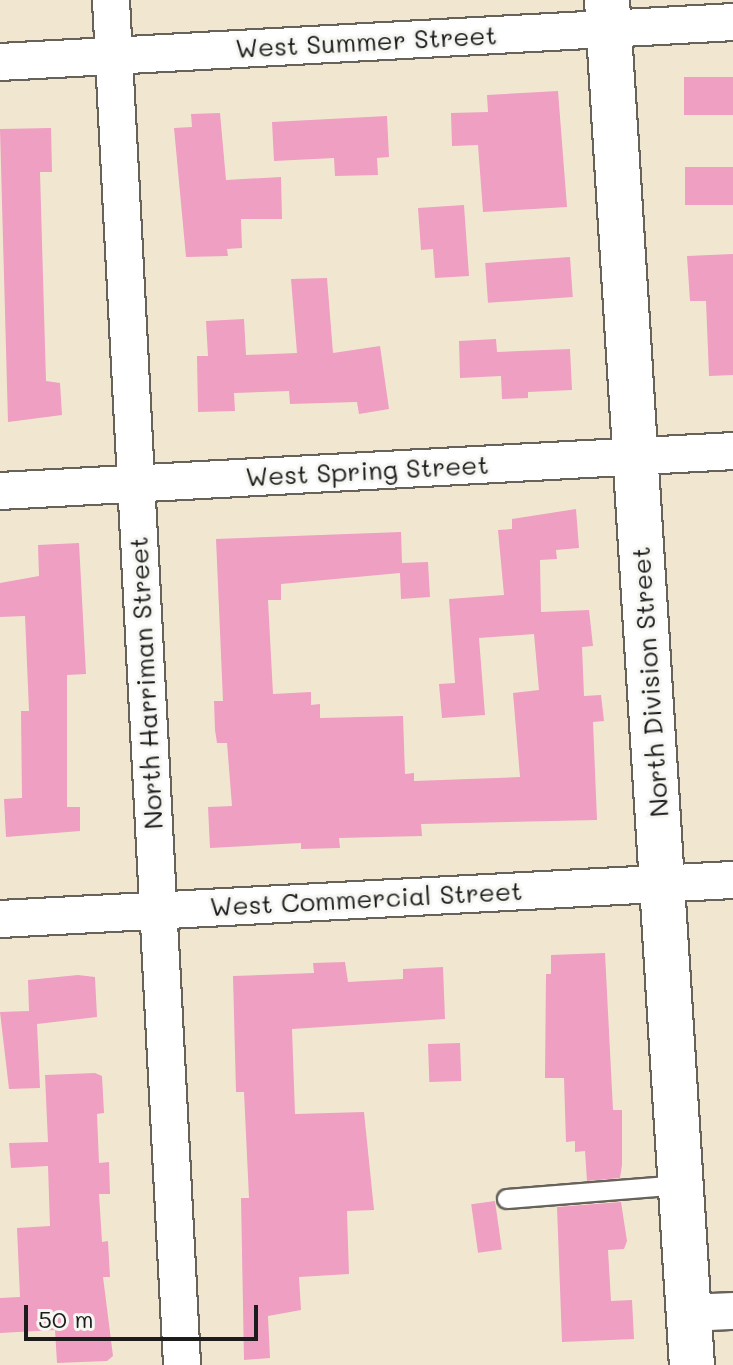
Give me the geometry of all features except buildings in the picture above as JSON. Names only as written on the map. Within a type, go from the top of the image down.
[{"type":"street","name":"North Harriman Street","points":[[111,0],[182,1365]]},
{"type":"street","name":"West Summer Street","points":[[0,62],[114,57],[608,14],[733,22]]},
{"type":"street","name":"North Division Street","points":[[608,14],[692,1365]]},
{"type":"street","name":"West Spring Street","points":[[0,491],[733,451]]},
{"type":"street","name":"West Commercial Street","points":[[0,919],[733,880]]},
{"type":"street","points":[[690,1313],[733,1311]]},
{"type":"lane","points":[[507,1199],[681,1185]]}]
